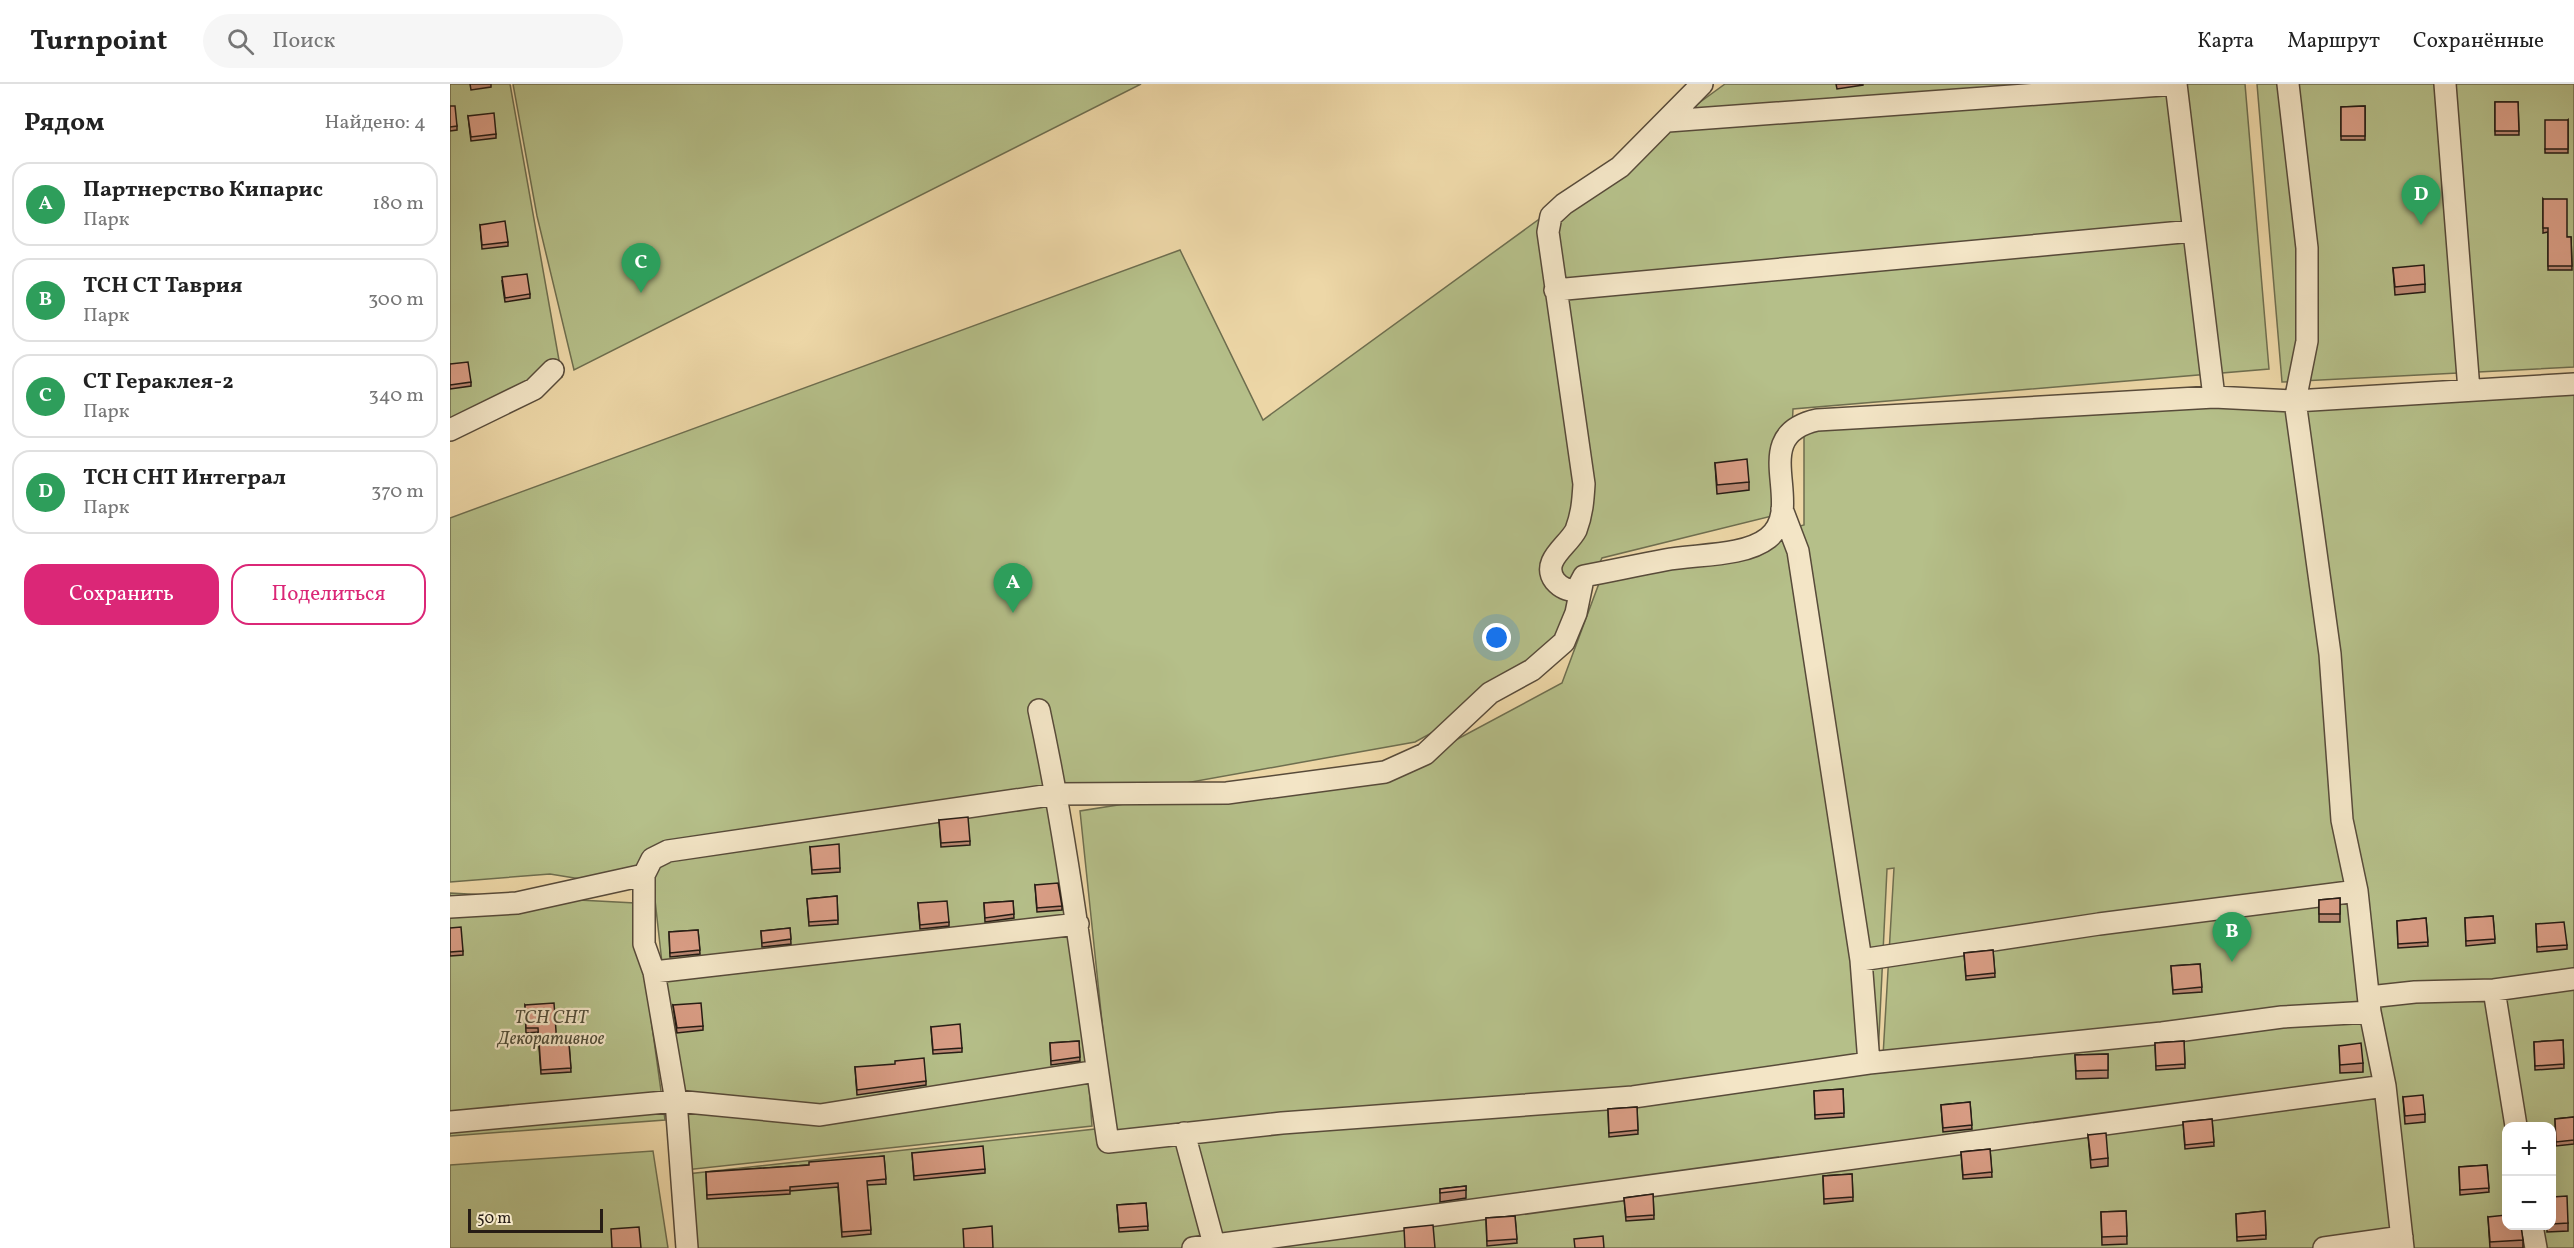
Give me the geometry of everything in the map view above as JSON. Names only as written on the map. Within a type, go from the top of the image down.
[{"type":"street","points":[[1584,576],[1576,591],[1569,590],[1557,583],[1551,571],[1554,557],[1575,532],[1583,509],[1584,484],[1555,290],[1548,232],[1551,216],[1564,204],[1620,167],[1668,121],[1702,84]]},
{"type":"street","points":[[1668,121],[2176,84],[2214,397]]},
{"type":"street","points":[[2288,84],[2307,248],[2307,341],[2295,401],[2330,654],[2342,820],[2357,891],[2369,1005],[2385,1086],[2402,1243],[2324,1248]]},
{"type":"street","points":[[2445,84],[2469,390]]},
{"type":"street","points":[[1555,290],[2193,231]]},
{"type":"street","points":[[450,430],[534,389],[553,370]]},
{"type":"street","points":[[1869,1063],[1861,960],[1798,551],[1782,509],[1779,460],[1781,448],[1794,428],[1805,422],[1817,420],[2214,397],[2295,401],[2574,384]]},
{"type":"street","points":[[1584,576],[1667,559],[1758,545],[1770,536],[1778,524],[1782,509]]},
{"type":"street","points":[[687,1248],[676,1101],[654,972],[644,944],[644,875],[652,860],[668,851],[1057,794],[1227,793],[1385,772],[1425,754],[1491,693],[1533,670],[1564,642],[1576,613],[1584,576]]},
{"type":"street","points":[[1039,710],[1057,794],[1078,924],[1108,1142],[1282,1123],[1634,1097],[1869,1063],[2282,1017],[2369,1005],[2415,992],[2494,990],[2574,978]]},
{"type":"street","points":[[450,907],[517,903],[644,875]]},
{"type":"street","points":[[1861,960],[2100,924],[2357,891]]},
{"type":"street","points":[[654,972],[1078,924]]},
{"type":"street","points":[[2494,990],[2515,1122]]},
{"type":"street","points":[[450,1122],[676,1101],[820,1115],[1097,1071]]},
{"type":"street","points":[[1193,1248],[1215,1247],[2385,1086]]},
{"type":"street","points":[[1184,1133],[1215,1247]]},
{"type":"street","points":[[2533,1230],[2536,1248]]},
{"type":"green space","points":[[450,84],[510,84],[562,377],[450,429]]},
{"type":"green space","points":[[513,84],[1141,84],[574,370],[537,216]]},
{"type":"green space","points":[[1725,84],[2245,84],[2269,369],[1793,409],[1788,512],[1602,558],[1551,668],[1415,742],[1068,804],[1092,1126],[685,1170],[654,891],[550,874],[450,882],[450,518],[1180,250],[1263,420]]},
{"type":"green space","points":[[2257,84],[2574,84],[2574,367],[2282,382]]},
{"type":"green space","points":[[2574,374],[2574,1248],[695,1248],[687,1174],[1113,1127],[1080,811],[1424,757],[1562,683],[1601,578],[1804,525],[1804,423]],"holes":[[[1894,868],[1883,1056],[1878,1057],[1887,869]]]},
{"type":"green space","name":"ТСН СНТ Декоративное","points":[[450,893],[635,903],[665,1120],[450,1136]]},
{"type":"green space","points":[[653,1151],[668,1248],[450,1248],[450,1165]]},
{"type":"building","points":[[2495,102],[2518,102],[2519,131],[2495,131]]},
{"type":"building","points":[[450,106],[455,106],[457,126],[450,127]]},
{"type":"building","points":[[2365,106],[2365,136],[2341,136],[2341,107]]},
{"type":"building","points":[[494,113],[496,134],[471,137],[468,116]]},
{"type":"building","points":[[2545,120],[2568,120],[2568,149],[2545,149]]},
{"type":"building","points":[[2543,199],[2567,199],[2567,237],[2571,237],[2572,266],[2548,266],[2548,228],[2543,228]]},
{"type":"building","points":[[505,221],[508,242],[482,245],[480,225]]},
{"type":"building","points":[[2424,265],[2425,284],[2395,287],[2393,268]]},
{"type":"building","points":[[527,274],[530,294],[505,298],[502,277]]},
{"type":"building","points":[[468,362],[471,382],[450,385],[450,364]]},
{"type":"building","points":[[1747,459],[1749,482],[1717,485],[1715,463]]},
{"type":"building","points":[[968,817],[970,841],[941,843],[939,820]]},
{"type":"building","points":[[839,844],[840,868],[812,870],[810,847]]},
{"type":"building","points":[[1058,883],[1062,906],[1037,908],[1035,885]]},
{"type":"building","points":[[837,896],[838,920],[809,922],[807,899]]},
{"type":"building","points":[[2340,898],[2340,914],[2319,914],[2319,900]]},
{"type":"building","points":[[947,901],[949,922],[920,925],[918,903]]},
{"type":"building","points":[[1013,901],[1014,914],[985,918],[984,903]]},
{"type":"building","points":[[2493,916],[2495,939],[2466,941],[2465,918]]},
{"type":"building","points":[[2426,918],[2428,942],[2398,944],[2397,921]]},
{"type":"building","points":[[2564,922],[2567,945],[2537,947],[2536,924]]},
{"type":"building","points":[[461,927],[463,951],[450,952],[450,928]]},
{"type":"building","points":[[790,928],[791,939],[762,943],[761,931]]},
{"type":"building","points":[[698,930],[700,950],[670,953],[669,932]]},
{"type":"building","points":[[1993,950],[1995,973],[1966,976],[1964,953]]},
{"type":"building","points":[[2200,964],[2202,987],[2173,990],[2171,966]]},
{"type":"building","points":[[554,1003],[557,1045],[569,1044],[571,1068],[541,1070],[538,1028],[526,1028],[525,1005]]},
{"type":"building","points":[[701,1003],[703,1026],[677,1028],[673,1005]]},
{"type":"building","points":[[960,1024],[962,1048],[933,1050],[931,1027]]},
{"type":"building","points":[[2563,1040],[2564,1064],[2535,1066],[2534,1042]]},
{"type":"building","points":[[1079,1041],[1080,1057],[1051,1061],[1050,1043]]},
{"type":"building","points":[[2184,1041],[2185,1064],[2156,1066],[2155,1043]]},
{"type":"building","points":[[2361,1043],[2363,1063],[2340,1065],[2339,1046]]},
{"type":"building","points":[[2108,1054],[2108,1070],[2076,1071],[2075,1055]]},
{"type":"building","points":[[924,1058],[926,1081],[857,1090],[855,1067],[895,1064],[895,1061]]},
{"type":"building","points":[[1843,1089],[1844,1113],[1815,1115],[1814,1091]]},
{"type":"building","points":[[2423,1095],[2425,1114],[2405,1116],[2403,1097]]},
{"type":"building","points":[[1970,1102],[1972,1125],[1943,1128],[1941,1105]]},
{"type":"building","points":[[1637,1107],[1638,1130],[1609,1133],[1608,1109]]},
{"type":"building","points":[[2574,1117],[2574,1140],[2556,1142],[2555,1119]]},
{"type":"building","points":[[2212,1119],[2214,1142],[2185,1145],[2183,1122]]},
{"type":"building","points":[[2106,1133],[2108,1158],[2091,1160],[2088,1135]]},
{"type":"building","points":[[983,1146],[985,1169],[914,1176],[912,1153]]},
{"type":"building","points":[[1990,1149],[1992,1172],[1963,1175],[1961,1152]]},
{"type":"building","points":[[884,1156],[886,1179],[867,1181],[871,1230],[842,1232],[838,1183],[790,1187],[790,1190],[707,1195],[706,1172],[809,1165],[809,1162]]},
{"type":"building","points":[[2487,1165],[2489,1188],[2460,1190],[2459,1167]]},
{"type":"building","points":[[1852,1174],[1853,1197],[1824,1199],[1823,1176]]},
{"type":"building","points":[[1466,1186],[1466,1190],[1440,1193],[1440,1189]]},
{"type":"building","points":[[1653,1194],[1654,1215],[1626,1217],[1624,1198]]},
{"type":"building","points":[[2567,1196],[2568,1223],[2556,1224],[2556,1197]]},
{"type":"building","points":[[1146,1203],[1148,1226],[1119,1228],[1117,1205]]},
{"type":"building","points":[[2126,1211],[2127,1236],[2102,1237],[2101,1212]]},
{"type":"building","points":[[2265,1211],[2266,1235],[2237,1237],[2236,1214]]},
{"type":"building","points":[[2502,1215],[2502,1230],[2522,1230],[2523,1240],[2490,1242],[2488,1217]]},
{"type":"building","points":[[1515,1216],[1517,1239],[1487,1241],[1486,1218]]},
{"type":"building","points":[[1433,1225],[1435,1248],[1405,1248],[1404,1228]]},
{"type":"building","points":[[992,1226],[993,1248],[964,1248],[963,1229]]},
{"type":"building","points":[[639,1227],[641,1248],[612,1248],[611,1229]]},
{"type":"building","points":[[1603,1236],[1604,1248],[1575,1248],[1574,1239]]},
{"type":"place","name":"ТСН СНТ Интеграл","points":[[2421,225]]},
{"type":"place","name":"СТ Гераклея-2","points":[[641,293]]},
{"type":"place","name":"Партнерство Кипарис","points":[[1013,613]]},
{"type":"place","name":"ТСН СТ Таврия","points":[[2232,962]]}]
